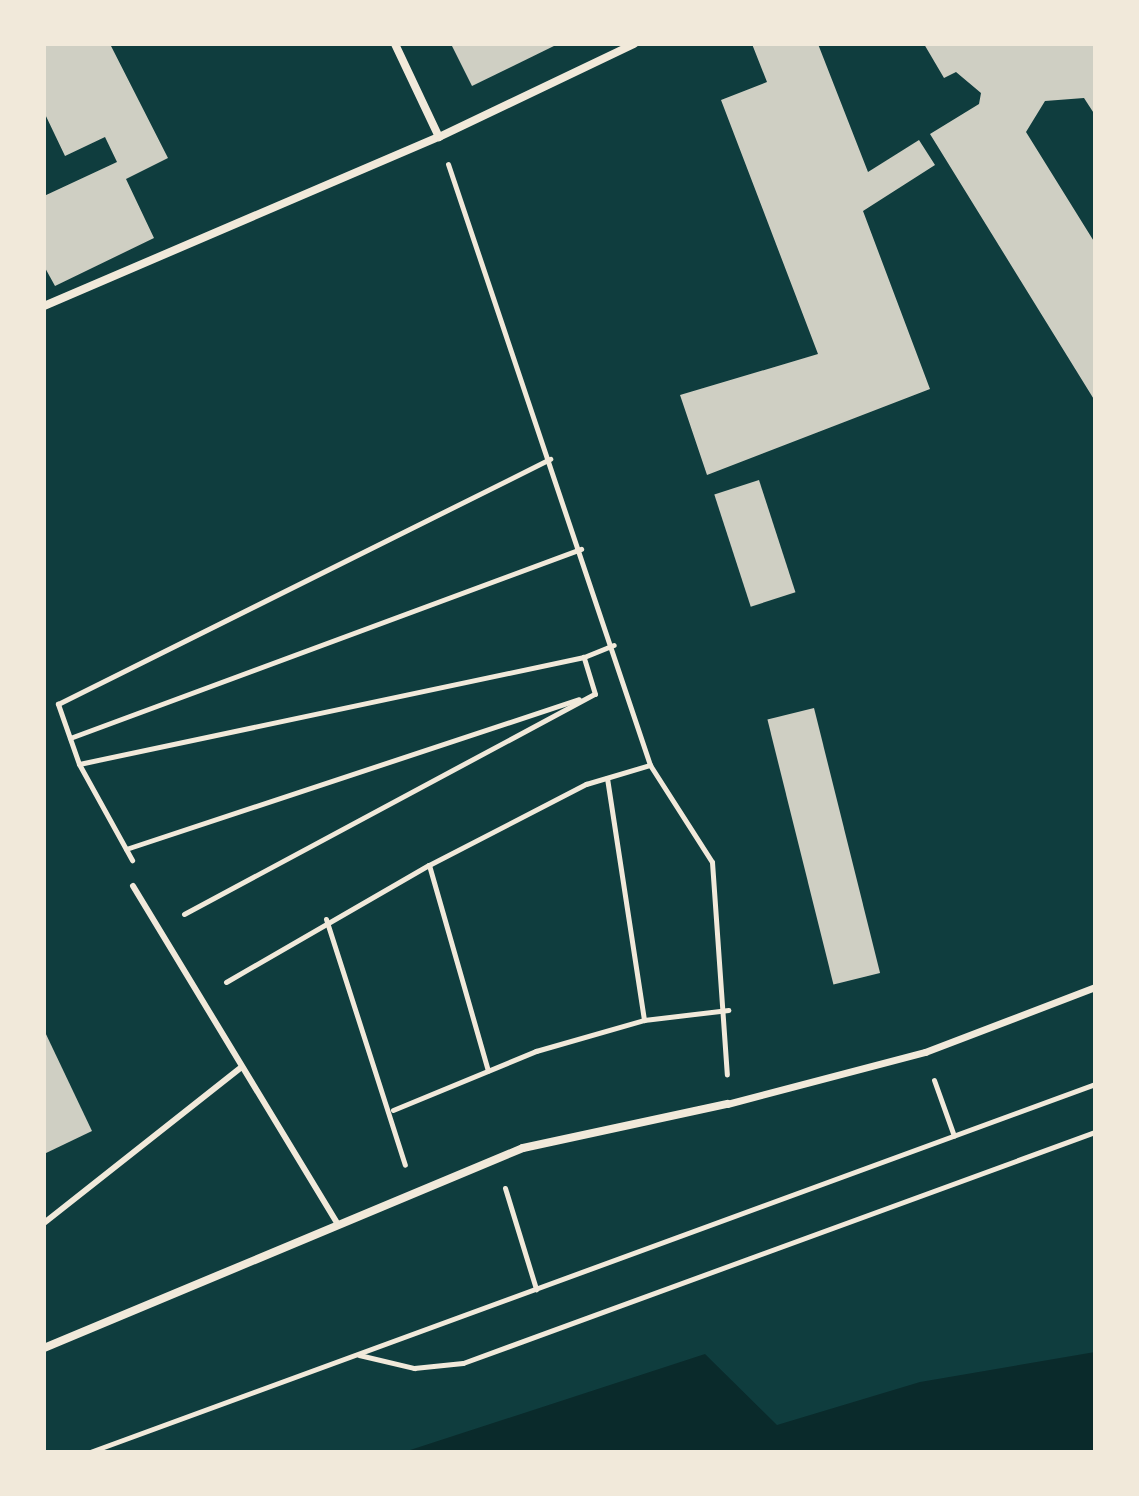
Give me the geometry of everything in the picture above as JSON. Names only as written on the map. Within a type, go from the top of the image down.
[{"type":"street","points":[[395,44],[439,137]]},
{"type":"street","points":[[44,306],[439,137],[634,44]]},
{"type":"street","points":[[44,1348],[411,1191],[523,1148],[727,1104],[925,1052],[1095,987]]},
{"type":"lane","points":[[133,886],[197,998],[337,1223]]},
{"type":"lane","points":[[44,1223],[240,1068]]},
{"type":"path","points":[[439,137],[614,645],[650,765],[712,862],[728,1010],[727,1104]]},
{"type":"path","points":[[138,871],[79,764],[58,704],[550,459]]},
{"type":"path","points":[[70,738],[581,549]]},
{"type":"path","points":[[79,764],[584,657],[614,645]]},
{"type":"path","points":[[584,657],[595,694]]},
{"type":"path","points":[[126,849],[595,694]]},
{"type":"path","points":[[170,922],[595,694]]},
{"type":"path","points":[[197,998],[326,919],[429,865],[607,778],[650,765]]},
{"type":"path","points":[[607,778],[644,1020]]},
{"type":"path","points":[[429,865],[488,1071]]},
{"type":"path","points":[[326,919],[393,1110],[411,1191]]},
{"type":"path","points":[[393,1110],[488,1071],[644,1020],[728,1010]]},
{"type":"path","points":[[925,1052],[954,1136]]},
{"type":"path","points":[[90,1452],[1095,1084]]},
{"type":"path","points":[[359,1354],[414,1368],[463,1363],[1095,1132]]},
{"type":"path","points":[[505,1188],[536,1289]]},
{"type":"water","points":[[1095,1352],[1095,1452],[404,1452],[705,1354],[777,1425],[920,1382]]},
{"type":"building","points":[[44,44],[110,44],[168,158],[126,179],[154,238],[55,286],[44,266],[44,196],[117,162],[105,137],[65,156],[44,112]]},
{"type":"building","points":[[451,44],[558,44],[472,86]]},
{"type":"building","points":[[752,44],[818,44],[868,172],[919,140],[935,165],[863,211],[930,389],[707,475],[680,395],[818,354],[721,100],[767,82]]},
{"type":"building","points":[[924,44],[1095,44],[1095,115],[1084,98],[1045,101],[1026,132],[1095,243],[1095,401],[930,134],[979,104],[981,93],[956,72],[944,78]]},
{"type":"building","points":[[759,480],[795,592],[751,607],[714,495]]},
{"type":"building","points":[[814,708],[880,973],[833,985],[767,720]]},
{"type":"building","points":[[44,1030],[92,1131],[44,1154]]}]
